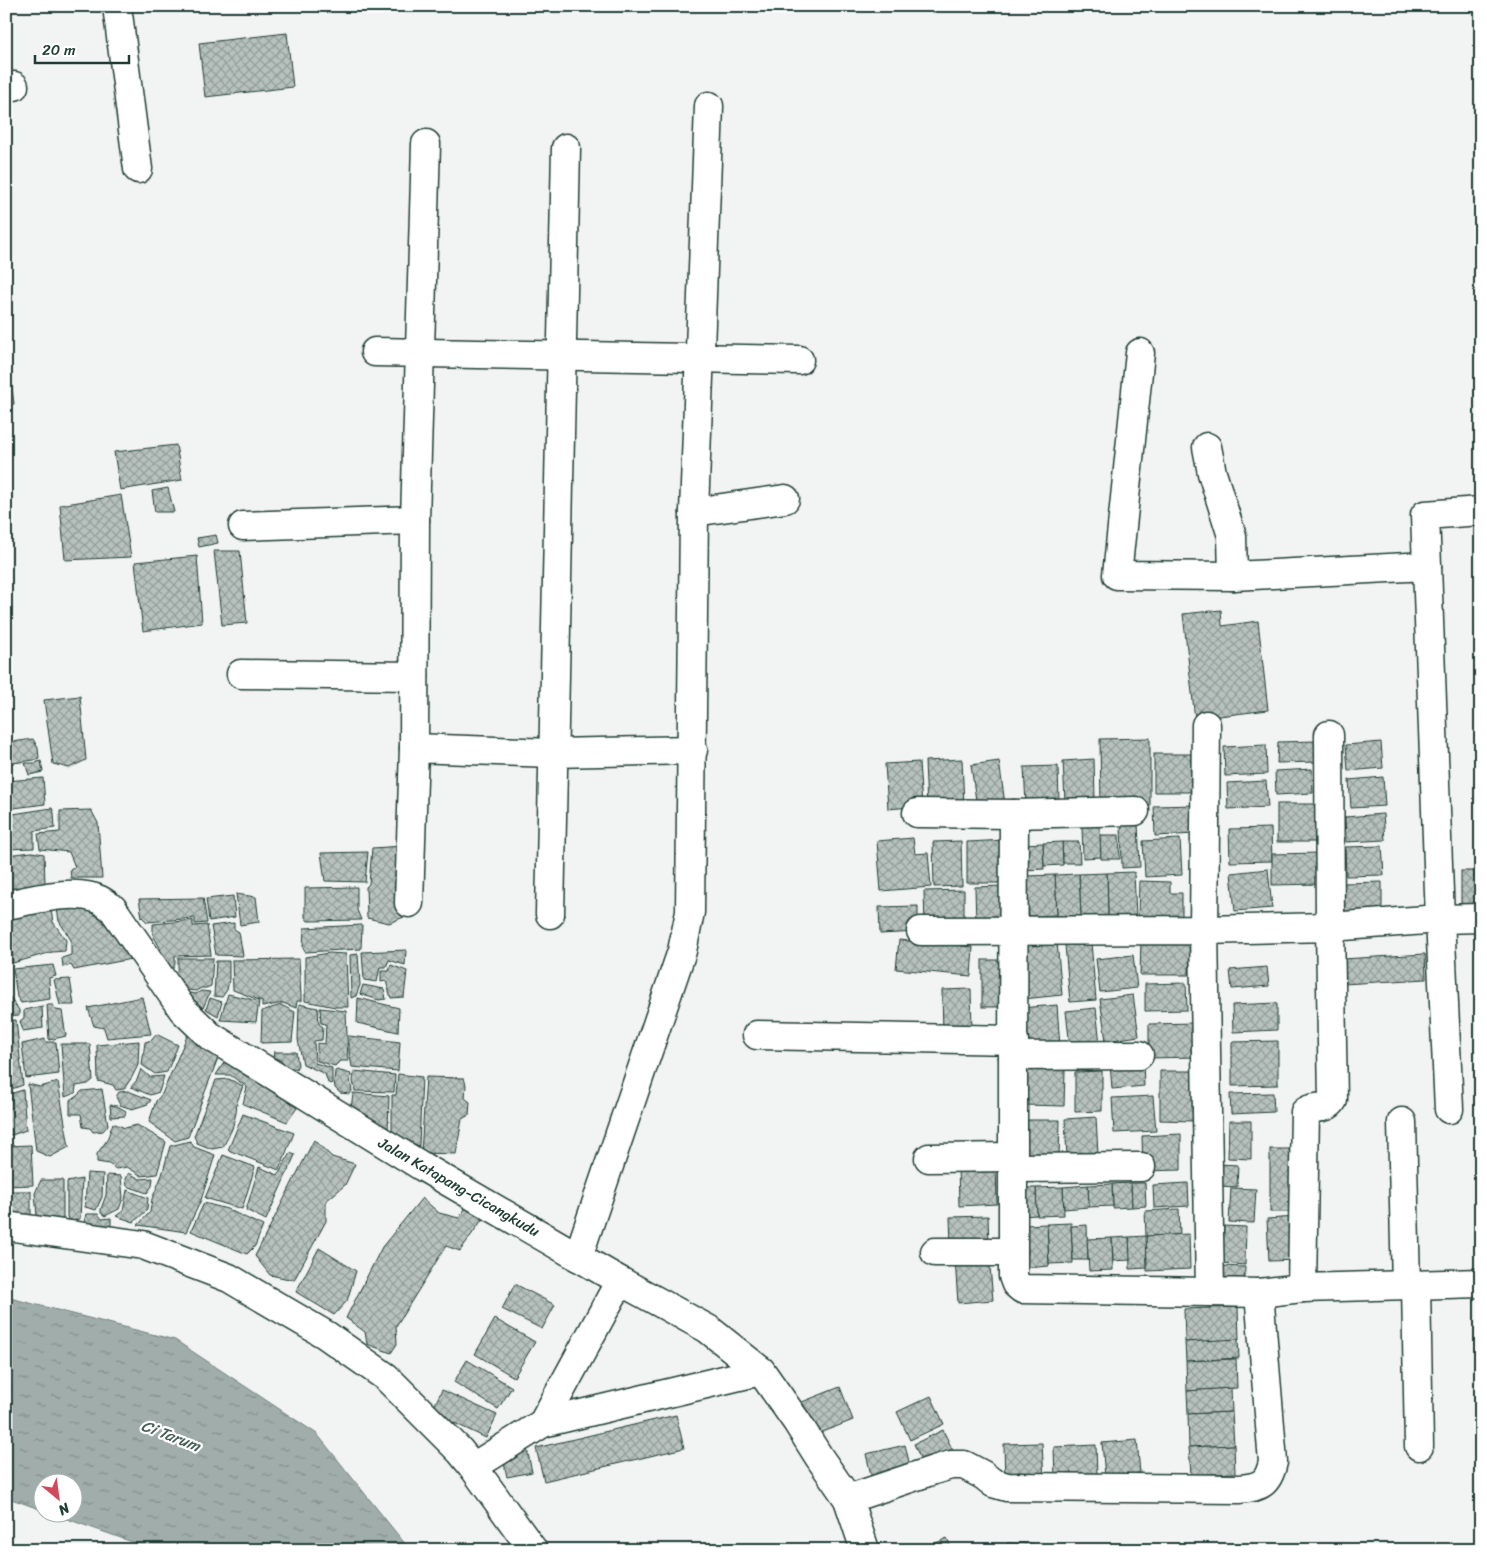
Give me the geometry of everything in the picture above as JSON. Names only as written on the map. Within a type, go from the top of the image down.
[{"type":"street","points":[[117,6],[138,169]]},
{"type":"street","points":[[578,1257],[682,951],[690,912],[694,512],[709,106]]},
{"type":"street","points":[[409,903],[414,748],[416,520],[426,144]]},
{"type":"street","points":[[550,914],[566,148]]},
{"type":"street","points":[[374,352],[800,360]]},
{"type":"street","points":[[1140,353],[1117,575],[1233,576],[1427,566]]},
{"type":"street","points":[[1207,447],[1212,473],[1232,536],[1233,576]]},
{"type":"street","points":[[694,512],[785,499]]},
{"type":"street","points":[[1450,1109],[1440,919],[1425,515],[1481,511]]},
{"type":"street","points":[[243,526],[416,520]]},
{"type":"street","points":[[241,674],[414,676]]},
{"type":"street","points":[[1206,725],[1204,930],[1210,1292]]},
{"type":"street","points":[[1302,1288],[1305,1112],[1310,1108],[1329,1106],[1333,1100],[1329,734]]},
{"type":"street","points":[[414,748],[553,753],[693,750]]},
{"type":"street","points":[[917,813],[1014,814],[1135,811]]},
{"type":"street","points":[[1014,814],[1013,1276],[1016,1284],[1022,1289],[1260,1293],[1302,1288],[1481,1283]]},
{"type":"street","name":"Jalan Katapang-Cicangkudu","points":[[6,905],[60,896],[87,896],[101,900],[113,909],[183,1010],[210,1036],[423,1167],[620,1281],[708,1329],[760,1371],[797,1422],[848,1499],[865,1550]]},
{"type":"street","points":[[921,931],[1204,930],[1330,927],[1481,918]]},
{"type":"street","points":[[757,1035],[1139,1055]]},
{"type":"street","points":[[1402,1122],[1419,1446]]},
{"type":"street","points":[[929,1158],[1141,1167]]},
{"type":"street","points":[[6,1226],[143,1244],[229,1278],[326,1336],[386,1377],[474,1467],[533,1550]]},
{"type":"street","points":[[935,1252],[1013,1252]]},
{"type":"street","points":[[543,1423],[620,1281]]},
{"type":"street","points":[[848,1499],[934,1470],[964,1465],[983,1475],[994,1484],[1007,1487],[1239,1489],[1253,1487],[1265,1482],[1270,1474],[1273,1462],[1260,1293]]},
{"type":"street","points":[[474,1467],[543,1423],[760,1371]]},
{"type":"water","name":"Ci Tarum","points":[[6,1297],[175,1340],[317,1434],[410,1550],[155,1550],[81,1524],[82,1474],[32,1474],[32,1506],[6,1497]]},
{"type":"building","points":[[287,33],[293,87],[205,97],[199,43]]},
{"type":"building","points":[[6,340],[14,404],[6,405]]},
{"type":"building","points":[[176,445],[182,480],[120,490],[114,452]]},
{"type":"building","points":[[168,488],[174,512],[155,512],[152,491]]},
{"type":"building","points":[[121,495],[131,557],[65,560],[60,505]]},
{"type":"building","points":[[216,535],[218,543],[199,547],[197,538]]},
{"type":"building","points":[[214,551],[240,551],[247,623],[222,625]]},
{"type":"building","points":[[197,556],[202,623],[143,631],[135,562]]},
{"type":"building","points":[[1221,610],[1222,626],[1258,621],[1268,710],[1195,719],[1183,614]]},
{"type":"building","points":[[80,696],[86,760],[69,768],[53,764],[44,700]]},
{"type":"building","points":[[1150,738],[1150,807],[1101,807],[1100,739]]},
{"type":"building","points":[[33,739],[38,748],[39,758],[6,764],[6,743]]},
{"type":"building","points":[[1317,741],[1317,762],[1277,763],[1278,742]]},
{"type":"building","points":[[1381,742],[1383,768],[1348,771],[1346,745]]},
{"type":"building","points":[[1266,745],[1267,774],[1225,776],[1224,747]]},
{"type":"building","points":[[1154,754],[1191,754],[1191,792],[1154,792]]},
{"type":"building","points":[[962,759],[964,805],[927,808],[925,761]]},
{"type":"building","points":[[1094,759],[1095,800],[1065,802],[1063,761]]},
{"type":"building","points":[[41,761],[43,772],[29,775],[25,763]]},
{"type":"building","points":[[999,761],[1005,804],[977,808],[971,765]]},
{"type":"building","points":[[919,762],[922,806],[888,809],[885,764]]},
{"type":"building","points":[[1058,766],[1059,803],[1026,805],[1024,767]]},
{"type":"building","points":[[1312,769],[1313,793],[1276,795],[1275,771]]},
{"type":"building","points":[[1383,777],[1385,806],[1351,808],[1349,780]]},
{"type":"building","points":[[43,778],[45,804],[6,809],[6,781]]},
{"type":"building","points":[[1266,781],[1268,807],[1228,809],[1227,783]]},
{"type":"building","points":[[1277,804],[1317,804],[1317,842],[1277,842]]},
{"type":"building","points":[[1196,805],[1197,834],[1155,836],[1154,806]]},
{"type":"building","points":[[52,808],[55,828],[34,831],[34,848],[6,849],[6,815]]},
{"type":"building","points":[[91,810],[98,823],[102,878],[71,878],[70,870],[75,867],[69,852],[40,849],[38,834],[60,832],[60,811]]},
{"type":"building","points":[[1383,814],[1385,840],[1346,842],[1345,817]]},
{"type":"building","points":[[1138,823],[1140,867],[1122,868],[1121,824]]},
{"type":"building","points":[[1100,825],[1101,857],[1083,858],[1082,826]]},
{"type":"building","points":[[1271,828],[1272,861],[1230,862],[1229,829]]},
{"type":"building","points":[[1100,835],[1119,835],[1120,859],[1101,859]]},
{"type":"building","points":[[913,838],[915,854],[928,853],[931,887],[881,891],[877,841]]},
{"type":"building","points":[[1180,839],[1182,875],[1145,877],[1143,841]]},
{"type":"building","points":[[1006,840],[1007,883],[967,883],[967,842]]},
{"type":"building","points":[[961,841],[962,886],[934,887],[933,842]]},
{"type":"building","points":[[1062,842],[1079,842],[1080,863],[1063,863]]},
{"type":"building","points":[[1062,842],[1063,865],[1044,866],[1043,843]]},
{"type":"building","points":[[1043,843],[1044,869],[1025,870],[1023,844]]},
{"type":"building","points":[[403,846],[404,917],[389,923],[367,918],[366,887],[369,884],[372,848]]},
{"type":"building","points":[[1382,846],[1384,875],[1346,876],[1345,847]]},
{"type":"building","points":[[32,852],[44,854],[45,884],[10,891],[7,884],[6,855]]},
{"type":"building","points":[[368,852],[365,882],[325,881],[321,853]]},
{"type":"building","points":[[1321,853],[1321,884],[1272,885],[1272,854]]},
{"type":"building","points":[[1268,869],[1272,908],[1235,911],[1231,873]]},
{"type":"building","points":[[1461,871],[1481,871],[1481,909],[1461,909]]},
{"type":"building","points":[[1134,872],[1136,917],[1108,918],[1107,873]]},
{"type":"building","points":[[1107,873],[1108,916],[1081,917],[1079,874]]},
{"type":"building","points":[[1079,874],[1081,916],[1057,916],[1055,875]]},
{"type":"building","points":[[1055,875],[1057,915],[1029,916],[1027,876]]},
{"type":"building","points":[[1139,881],[1170,882],[1170,893],[1182,893],[1182,918],[1138,917]]},
{"type":"building","points":[[1382,882],[1382,919],[1345,920],[1344,883]]},
{"type":"building","points":[[1003,886],[1004,925],[976,926],[975,887]]},
{"type":"building","points":[[357,887],[357,910],[361,920],[308,921],[305,917],[305,888]]},
{"type":"building","points":[[964,890],[964,927],[925,928],[924,891]]},
{"type":"building","points":[[236,894],[256,897],[259,922],[240,925]]},
{"type":"building","points":[[233,896],[235,917],[209,921],[206,899]]},
{"type":"building","points":[[203,898],[207,923],[195,924],[195,918],[147,922],[142,917],[139,899]]},
{"type":"building","points":[[68,905],[73,909],[100,908],[127,946],[131,959],[74,970],[71,965],[63,967],[62,958],[71,955],[71,940],[59,921],[57,908]]},
{"type":"building","points":[[918,906],[918,932],[880,934],[879,907]]},
{"type":"building","points":[[51,910],[53,922],[66,940],[65,951],[52,952],[13,963],[8,919],[23,916],[25,911]]},
{"type":"building","points":[[193,920],[193,926],[207,925],[211,955],[175,956],[175,964],[172,970],[162,956],[153,935],[153,924]]},
{"type":"building","points":[[234,923],[234,929],[239,932],[243,956],[216,955],[211,926]]},
{"type":"building","points":[[362,925],[361,949],[305,952],[303,948],[304,928]]},
{"type":"building","points":[[899,940],[973,947],[971,976],[896,969]]},
{"type":"building","points":[[1141,940],[1190,941],[1189,975],[1140,975]]},
{"type":"building","points":[[1057,942],[1062,995],[1023,999],[1018,946]]},
{"type":"building","points":[[1091,943],[1096,1000],[1070,1002],[1065,945]]},
{"type":"building","points":[[406,950],[405,965],[389,960],[386,967],[380,967],[377,982],[364,980],[362,952]]},
{"type":"building","points":[[329,953],[346,954],[348,1007],[335,1007],[305,1001],[305,957]]},
{"type":"building","points":[[358,954],[360,985],[356,996],[351,998],[350,955]]},
{"type":"building","points":[[1425,954],[1426,979],[1344,984],[1343,959]]},
{"type":"building","points":[[1133,955],[1137,988],[1100,992],[1096,959]]},
{"type":"building","points":[[178,958],[213,958],[211,986],[196,991],[178,989],[172,976],[178,969]]},
{"type":"building","points":[[299,959],[301,1001],[297,1001],[296,1008],[283,1003],[262,1007],[262,1001],[233,990],[232,960]]},
{"type":"building","points":[[982,960],[1004,960],[1004,1007],[982,1007]]},
{"type":"building","points":[[216,961],[229,961],[229,980],[227,990],[222,997],[214,996]]},
{"type":"building","points":[[53,965],[56,976],[49,978],[50,999],[21,1003],[17,997],[13,969]]},
{"type":"building","points":[[391,965],[407,971],[404,997],[391,998],[386,981],[381,982],[381,971],[389,971]]},
{"type":"building","points":[[1267,967],[1269,986],[1232,989],[1230,970]]},
{"type":"building","points":[[70,979],[74,1005],[60,1005],[54,980]]},
{"type":"building","points":[[1186,983],[1187,1010],[1145,1011],[1145,984]]},
{"type":"building","points":[[363,985],[384,989],[386,999],[379,1000],[360,994]]},
{"type":"building","points":[[971,989],[972,1032],[943,1034],[942,990]]},
{"type":"building","points":[[201,991],[210,992],[203,1008],[190,999],[190,993],[196,994]]},
{"type":"building","points":[[228,994],[259,1001],[256,1022],[220,1020]]},
{"type":"building","points":[[1133,995],[1139,1036],[1106,1041],[1100,999]]},
{"type":"building","points":[[10,997],[19,1010],[19,1016],[6,1017],[6,998]]},
{"type":"building","points":[[142,997],[151,1034],[107,1038],[104,1028],[94,1026],[88,1008]]},
{"type":"building","points":[[210,998],[222,1002],[218,1016],[206,1009]]},
{"type":"building","points":[[358,998],[399,1008],[398,1032],[357,1023]]},
{"type":"building","points":[[1277,1003],[1277,1030],[1233,1032],[1232,1005]]},
{"type":"building","points":[[299,1004],[318,1008],[319,1024],[323,1027],[322,1040],[314,1041],[315,1063],[332,1068],[332,1084],[328,1083],[325,1074],[303,1064],[298,1040]]},
{"type":"building","points":[[47,1005],[53,1005],[56,1010],[62,1011],[66,1036],[49,1040]]},
{"type":"building","points":[[281,1005],[295,1012],[292,1042],[261,1043],[262,1011]]},
{"type":"building","points":[[1057,1005],[1060,1047],[1023,1050],[1020,1008]]},
{"type":"building","points":[[42,1006],[43,1028],[23,1031],[20,1021],[24,1018],[24,1010]]},
{"type":"building","points":[[320,1008],[346,1011],[348,1061],[340,1061],[335,1066],[317,1061],[317,1043],[325,1044],[326,1024],[321,1023]]},
{"type":"building","points":[[1096,1008],[1100,1044],[1070,1047],[1066,1011]]},
{"type":"building","points":[[16,1020],[23,1085],[6,1091],[6,1021]]},
{"type":"building","points":[[1196,1023],[1197,1057],[1149,1058],[1149,1024]]},
{"type":"building","points":[[156,1034],[178,1045],[167,1072],[155,1074],[142,1065],[145,1042],[152,1040]]},
{"type":"building","points":[[188,1034],[219,1055],[188,1137],[175,1141],[149,1122],[156,1101],[162,1094]]},
{"type":"building","points":[[349,1036],[400,1042],[398,1071],[352,1067]]},
{"type":"building","points":[[45,1039],[45,1042],[56,1042],[59,1074],[26,1078],[22,1044]]},
{"type":"building","points":[[139,1041],[138,1065],[124,1089],[116,1090],[113,1085],[98,1081],[97,1045]]},
{"type":"building","points":[[1278,1041],[1278,1085],[1232,1086],[1232,1042]]},
{"type":"building","points":[[61,1044],[90,1044],[93,1080],[88,1084],[76,1086],[75,1093],[65,1097]]},
{"type":"building","points":[[274,1052],[296,1052],[298,1065],[296,1069],[284,1066],[282,1061],[273,1057]]},
{"type":"building","points":[[227,1058],[297,1108],[287,1122],[243,1104],[247,1087],[230,1075],[216,1075]]},
{"type":"building","points":[[1143,1060],[1144,1086],[1112,1089],[1110,1063]]},
{"type":"building","points":[[141,1069],[150,1077],[164,1076],[159,1092],[150,1095],[131,1087],[137,1080]]},
{"type":"building","points":[[1023,1069],[1065,1070],[1064,1106],[1023,1105]]},
{"type":"building","points":[[335,1071],[351,1074],[352,1091],[350,1094],[340,1093],[335,1088]]},
{"type":"building","points":[[354,1071],[395,1075],[394,1092],[355,1091]]},
{"type":"building","points":[[1102,1071],[1102,1111],[1075,1112],[1075,1072]]},
{"type":"building","points":[[1160,1071],[1196,1071],[1194,1121],[1160,1120]]},
{"type":"building","points":[[398,1074],[422,1077],[419,1146],[392,1134],[392,1095],[396,1095]]},
{"type":"building","points":[[426,1077],[464,1078],[466,1085],[465,1098],[470,1102],[469,1115],[462,1119],[456,1154],[421,1153]]},
{"type":"building","points":[[229,1079],[243,1086],[237,1102],[232,1129],[223,1147],[212,1149],[197,1143],[194,1136],[216,1080]]},
{"type":"building","points":[[58,1082],[69,1147],[50,1157],[36,1151],[28,1084],[40,1087]]},
{"type":"building","points":[[102,1089],[108,1125],[103,1131],[93,1132],[90,1128],[83,1127],[81,1114],[70,1114],[70,1100],[82,1091]]},
{"type":"building","points":[[23,1090],[26,1130],[12,1135],[6,1134],[6,1095]]},
{"type":"building","points":[[128,1091],[151,1100],[148,1104],[132,1109],[120,1105],[116,1097],[119,1092]]},
{"type":"building","points":[[353,1093],[389,1096],[388,1132],[351,1109]]},
{"type":"building","points":[[1273,1093],[1274,1112],[1231,1114],[1230,1094]]},
{"type":"building","points":[[1153,1096],[1156,1131],[1114,1133],[1112,1098]]},
{"type":"building","points":[[110,1105],[117,1106],[126,1111],[125,1116],[111,1117]]},
{"type":"building","points":[[243,1114],[294,1133],[279,1170],[228,1150]]},
{"type":"building","points":[[1096,1117],[1098,1155],[1067,1157],[1065,1119]]},
{"type":"building","points":[[1024,1120],[1060,1120],[1059,1158],[1025,1157]]},
{"type":"building","points":[[1229,1121],[1251,1121],[1251,1159],[1228,1158]]},
{"type":"building","points":[[113,1123],[125,1128],[137,1125],[166,1142],[157,1174],[142,1176],[127,1167],[116,1169],[109,1164],[97,1162],[97,1154],[107,1140]]},
{"type":"building","points":[[1181,1134],[1181,1170],[1143,1171],[1142,1136]]},
{"type":"building","points":[[314,1140],[332,1157],[355,1164],[345,1185],[326,1201],[326,1221],[294,1280],[270,1275],[255,1256]]},
{"type":"building","points":[[190,1141],[194,1147],[215,1155],[201,1200],[186,1232],[138,1225],[150,1212],[152,1199],[162,1175],[170,1146]]},
{"type":"building","points":[[31,1145],[33,1185],[6,1186],[6,1146]]},
{"type":"building","points":[[1270,1149],[1297,1149],[1297,1212],[1270,1212]]},
{"type":"building","points":[[290,1153],[295,1155],[266,1220],[246,1210],[259,1167],[278,1175]]},
{"type":"building","points":[[223,1155],[255,1167],[242,1209],[205,1198]]},
{"type":"building","points":[[996,1163],[997,1204],[959,1206],[958,1164]]},
{"type":"building","points":[[1219,1164],[1238,1165],[1237,1187],[1219,1186]]},
{"type":"building","points":[[87,1173],[103,1174],[102,1197],[96,1210],[85,1207]]},
{"type":"building","points":[[129,1173],[140,1179],[153,1178],[152,1186],[147,1193],[127,1186],[126,1179]]},
{"type":"building","points":[[107,1175],[121,1176],[123,1198],[119,1209],[105,1216],[101,1213],[101,1209],[106,1195]]},
{"type":"building","points":[[82,1179],[80,1219],[72,1221],[67,1217],[67,1182]]},
{"type":"building","points":[[41,1180],[63,1180],[63,1220],[37,1216],[35,1193]]},
{"type":"building","points":[[1131,1183],[1132,1207],[1113,1208],[1112,1184]]},
{"type":"building","points":[[1131,1183],[1145,1183],[1146,1206],[1132,1207]]},
{"type":"building","points":[[1188,1183],[1189,1206],[1154,1208],[1153,1185]]},
{"type":"building","points":[[1112,1184],[1113,1206],[1089,1207],[1088,1185]]},
{"type":"building","points":[[1088,1185],[1089,1207],[1064,1209],[1063,1187]]},
{"type":"building","points":[[1063,1187],[1064,1215],[1037,1216],[1036,1188]]},
{"type":"building","points":[[1021,1188],[1036,1188],[1037,1215],[1022,1216]]},
{"type":"building","points":[[1231,1188],[1256,1189],[1254,1223],[1229,1222]]},
{"type":"building","points":[[127,1190],[148,1198],[147,1210],[134,1222],[116,1216],[123,1211]]},
{"type":"building","points":[[6,1191],[31,1191],[31,1217],[6,1215]]},
{"type":"building","points":[[422,1198],[439,1213],[459,1218],[467,1206],[484,1217],[460,1251],[446,1246],[396,1326],[397,1344],[391,1353],[367,1344],[365,1332],[346,1318],[382,1247]]},
{"type":"building","points":[[204,1203],[227,1209],[263,1226],[255,1246],[247,1254],[191,1231]]},
{"type":"building","points":[[1179,1209],[1180,1235],[1146,1236],[1145,1211]]},
{"type":"building","points":[[86,1214],[98,1214],[102,1219],[111,1218],[111,1226],[100,1229],[83,1227]]},
{"type":"building","points":[[988,1216],[989,1247],[951,1247],[950,1217]]},
{"type":"building","points":[[1296,1217],[1298,1260],[1269,1261],[1267,1219]]},
{"type":"building","points":[[1071,1223],[1073,1263],[1049,1264],[1047,1224]]},
{"type":"building","points":[[1047,1224],[1049,1266],[1026,1268],[1024,1225]]},
{"type":"building","points":[[1087,1225],[1088,1260],[1073,1260],[1071,1226]]},
{"type":"building","points":[[1224,1226],[1246,1227],[1245,1265],[1222,1263]]},
{"type":"building","points":[[1189,1234],[1190,1269],[1147,1271],[1146,1236]]},
{"type":"building","points":[[1146,1236],[1147,1268],[1130,1269],[1129,1237]]},
{"type":"building","points":[[1129,1237],[1130,1260],[1113,1261],[1112,1238]]},
{"type":"building","points":[[1112,1238],[1113,1270],[1089,1271],[1087,1239]]},
{"type":"building","points":[[319,1248],[356,1271],[347,1301],[334,1315],[296,1292]]},
{"type":"building","points":[[989,1256],[993,1300],[958,1303],[955,1259]]},
{"type":"building","points":[[1221,1266],[1245,1267],[1244,1288],[1220,1288]]},
{"type":"building","points":[[515,1284],[555,1305],[542,1329],[502,1309]]},
{"type":"building","points":[[1238,1307],[1239,1340],[1185,1342],[1184,1309]]},
{"type":"building","points":[[495,1319],[535,1342],[514,1377],[475,1354]]},
{"type":"building","points":[[1238,1339],[1239,1358],[1186,1361],[1185,1342]]},
{"type":"building","points":[[1236,1359],[1237,1388],[1187,1391],[1186,1361]]},
{"type":"building","points":[[467,1360],[512,1387],[498,1409],[454,1382]]},
{"type":"building","points":[[840,1387],[853,1420],[815,1435],[802,1402]]},
{"type":"building","points":[[1231,1388],[1232,1412],[1188,1414],[1187,1391]]},
{"type":"building","points":[[442,1390],[497,1415],[486,1438],[431,1412]]},
{"type":"building","points":[[931,1396],[944,1424],[910,1440],[897,1412]]},
{"type":"building","points":[[1232,1412],[1234,1445],[1189,1447],[1188,1414]]},
{"type":"building","points":[[676,1415],[684,1448],[544,1481],[536,1448]]},
{"type":"building","points":[[943,1430],[954,1453],[924,1467],[914,1444]]},
{"type":"building","points":[[1137,1440],[1140,1473],[1105,1476],[1102,1443]]},
{"type":"building","points":[[1042,1443],[1044,1481],[1005,1482],[1004,1444]]},
{"type":"building","points":[[905,1445],[911,1470],[872,1479],[866,1454]]},
{"type":"building","points":[[1096,1445],[1097,1476],[1055,1478],[1054,1447]]},
{"type":"building","points":[[1234,1445],[1235,1473],[1191,1475],[1189,1447]]},
{"type":"building","points":[[527,1449],[532,1472],[507,1477],[502,1453]]},
{"type":"building","points":[[947,1538],[952,1550],[921,1550]]},
{"type":"building","points":[[1007,1543],[1033,1544],[1033,1550],[1006,1550]]}]
